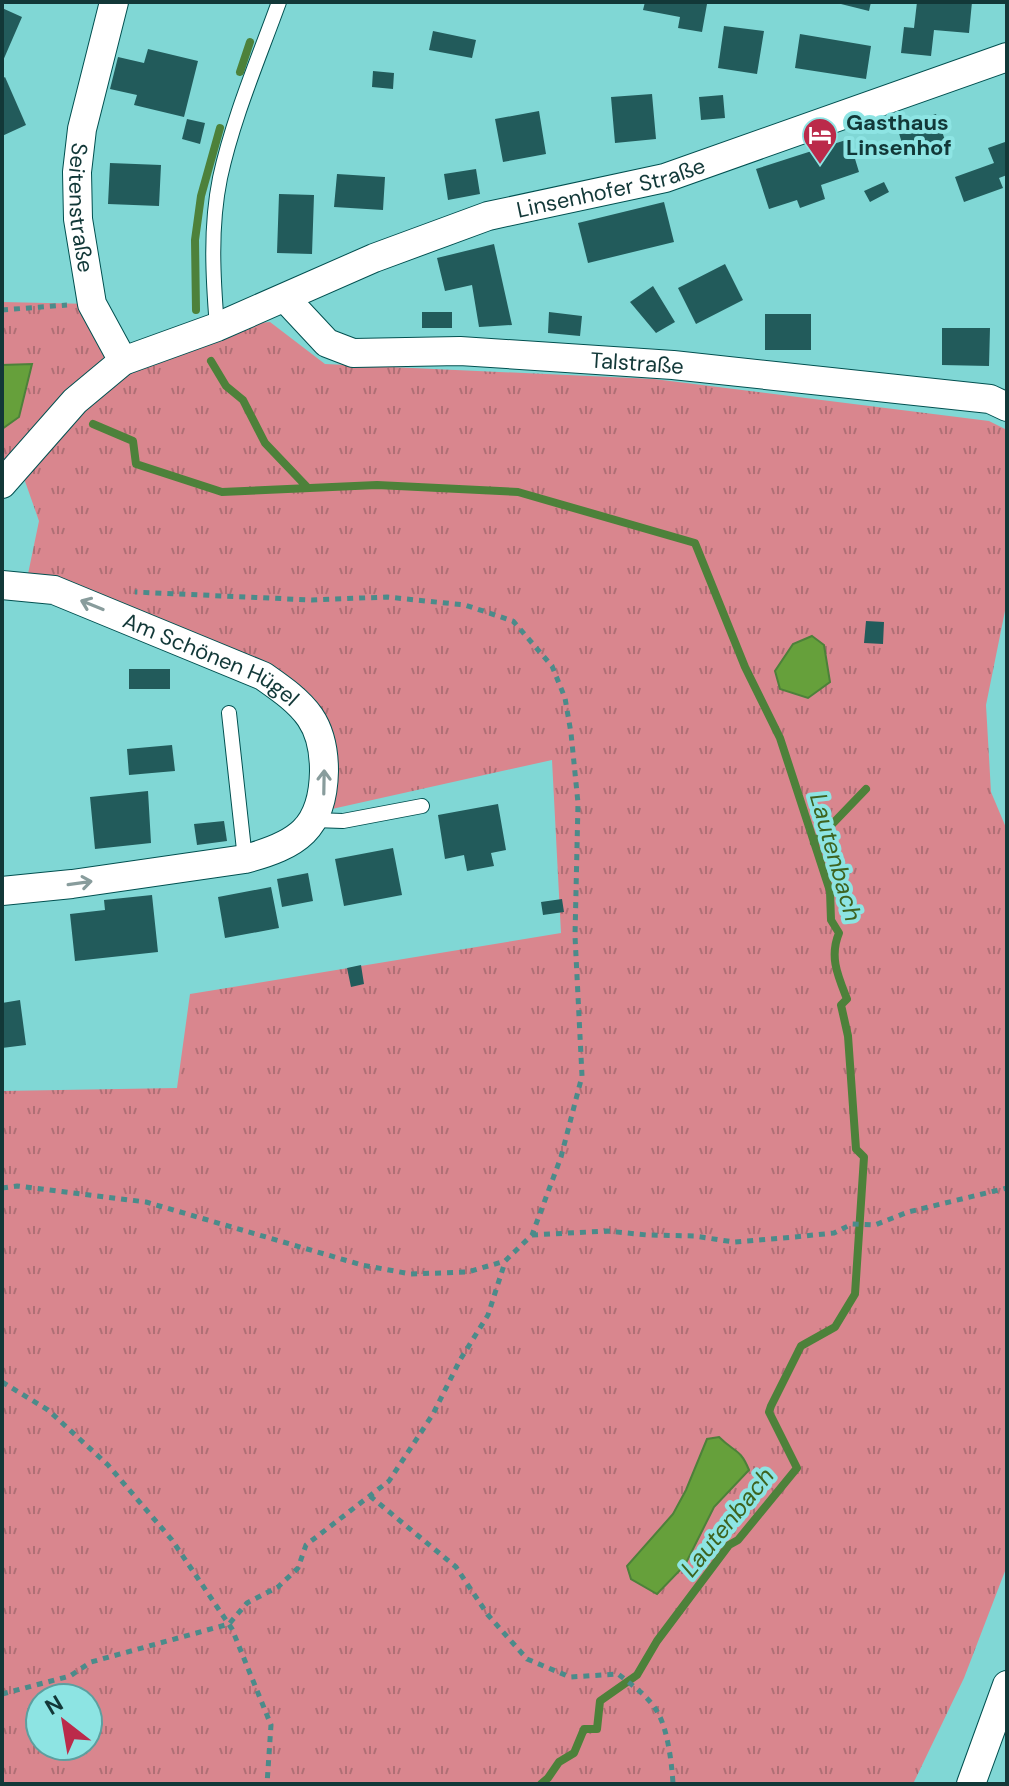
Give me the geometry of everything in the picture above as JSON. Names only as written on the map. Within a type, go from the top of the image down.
[{"type":"street","name":"Seitenstraße","points":[[114,2],[82,129],[77,172],[82,254],[92,304],[123,361]]},
{"type":"street","name":"Linsenhofer Straße","points":[[2,484],[75,401],[123,361],[217,327],[374,258],[488,216],[665,178],[1007,57]]},
{"type":"street","name":"Talstraße","points":[[285,298],[327,343],[353,353],[460,351],[673,365],[990,399],[1007,407]]},
{"type":"street","name":"Am Schönen Hügel","points":[[2,585],[54,590],[234,663],[263,676],[286,692],[310,717],[320,737],[324,765],[323,797],[314,820]]},
{"type":"street","points":[[2,891],[245,859],[294,841],[314,820]]},
{"type":"street","points":[[971,1784],[1007,1685]]},
{"type":"lane","points":[[217,327],[214,226],[220,179],[245,93],[279,2]]},
{"type":"lane","name":"Am Schönen Hügel","points":[[229,713],[245,859]]},
{"type":"lane","points":[[314,820],[343,821],[422,806]]},
{"type":"path","points":[[2,310],[92,304]]},
{"type":"path","points":[[2,1188],[17,1186],[146,1202],[362,1265],[411,1274],[468,1272],[505,1261],[532,1235],[561,1157],[582,1076],[575,936],[578,803],[565,698],[552,666],[513,621],[465,605],[387,597],[312,600],[123,591]]},
{"type":"path","points":[[532,1235],[607,1231],[694,1236],[734,1242],[820,1235],[834,1233],[852,1224],[875,1225],[908,1212],[1007,1188]]},
{"type":"path","points":[[2,1694],[70,1676],[91,1662],[229,1624],[247,1603],[278,1587],[298,1568],[306,1545],[389,1481],[433,1414],[460,1360],[488,1315],[505,1261]]},
{"type":"path","points":[[2,1382],[48,1410],[108,1465],[172,1540],[229,1624],[271,1725],[267,1784]]},
{"type":"path","points":[[370,1496],[456,1567],[488,1615],[527,1659],[570,1677],[618,1674],[640,1691],[659,1715],[672,1765],[673,1784]]},
{"type":"green space","points":[[2,302],[92,304],[123,361],[217,327],[270,322],[325,364],[654,379],[989,421],[1007,430],[1007,601],[986,705],[991,792],[1007,830],[1007,1566],[964,1678],[913,1784],[2,1784],[2,1091],[177,1088],[190,994],[561,933],[552,760],[314,813],[312,740],[281,701],[28,574],[39,521],[20,467],[2,484],[2,429],[19,417],[32,365],[2,365]]},
{"type":"shaded area","points":[[32,364],[19,417],[2,429],[2,365]]},
{"type":"shaded area","points":[[812,636],[824,645],[830,682],[808,698],[780,689],[775,671],[793,644]]},
{"type":"shaded area","points":[[719,1437],[740,1454],[749,1470],[714,1507],[685,1565],[657,1594],[631,1579],[627,1566],[673,1514],[707,1439]]},
{"type":"building","points":[[645,2],[707,4],[702,32],[678,28],[680,17],[643,10]]},
{"type":"building","points":[[833,2],[871,2],[869,11]]},
{"type":"building","points":[[917,2],[972,2],[969,33],[934,30],[931,56],[901,53],[904,27],[914,28]]},
{"type":"building","points":[[2,8],[22,17],[2,63]]},
{"type":"building","points":[[724,26],[764,31],[757,74],[718,68]]},
{"type":"building","points":[[433,31],[476,40],[472,58],[429,50]]},
{"type":"building","points":[[800,34],[871,46],[866,79],[795,68]]},
{"type":"building","points":[[148,49],[198,61],[184,117],[134,105],[137,95],[110,89],[118,57],[144,63]]},
{"type":"building","points":[[373,71],[394,73],[393,89],[372,87]]},
{"type":"building","points":[[5,77],[26,125],[2,136],[2,79]]},
{"type":"building","points":[[652,94],[656,139],[615,143],[611,97]]},
{"type":"building","points":[[723,95],[725,118],[701,120],[699,97]]},
{"type":"building","points":[[539,111],[546,154],[503,162],[495,119]]},
{"type":"building","points":[[936,114],[947,146],[907,159],[897,127]]},
{"type":"building","points":[[187,119],[205,123],[200,144],[182,139]]},
{"type":"building","points":[[849,139],[859,172],[821,185],[825,199],[800,208],[797,200],[769,209],[756,169]]},
{"type":"building","points":[[1005,142],[1007,175],[999,178],[1003,188],[964,202],[955,177],[994,163],[988,148]]},
{"type":"building","points":[[110,163],[161,165],[159,206],[108,204]]},
{"type":"building","points":[[476,169],[480,194],[448,200],[444,174]]},
{"type":"building","points":[[337,174],[385,177],[383,210],[334,207]]},
{"type":"building","points":[[884,182],[889,192],[870,202],[864,191]]},
{"type":"building","points":[[279,194],[314,195],[312,254],[277,253]]},
{"type":"building","points":[[664,202],[674,242],[588,263],[578,223]]},
{"type":"building","points":[[494,244],[512,325],[479,327],[472,285],[445,291],[437,258]]},
{"type":"building","points":[[725,264],[743,300],[696,324],[678,288]]},
{"type":"building","points":[[653,286],[675,322],[656,333],[630,302]]},
{"type":"building","points":[[422,312],[452,312],[452,328],[422,328]]},
{"type":"building","points":[[549,312],[582,316],[580,336],[548,333]]},
{"type":"building","points":[[765,314],[811,314],[811,350],[765,350]]},
{"type":"building","points":[[942,328],[990,328],[989,366],[942,365]]},
{"type":"building","points":[[866,621],[884,622],[883,644],[864,643]]},
{"type":"building","points":[[129,669],[170,669],[170,689],[129,689]]},
{"type":"building","points":[[172,745],[175,771],[129,775],[127,749]]},
{"type":"building","points":[[148,791],[151,843],[95,849],[90,797]]},
{"type":"building","points":[[498,804],[506,850],[491,853],[494,866],[467,871],[464,855],[445,859],[438,815]]},
{"type":"building","points":[[224,821],[227,841],[197,845],[194,824]]},
{"type":"building","points":[[393,848],[402,895],[344,906],[335,859]]},
{"type":"building","points":[[308,873],[313,901],[282,907],[277,879]]},
{"type":"building","points":[[271,887],[279,928],[225,938],[218,897]]},
{"type":"building","points":[[152,895],[158,952],[75,961],[70,914],[105,910],[104,900]]},
{"type":"building","points":[[562,899],[564,912],[543,915],[541,902]]},
{"type":"building","points":[[361,965],[364,984],[351,987],[347,968]]},
{"type":"building","points":[[20,1000],[26,1045],[2,1048],[2,1003]]},
{"type":"waterway","points":[[240,72],[250,42]]},
{"type":"waterway","points":[[196,310],[195,240],[201,196],[220,128]]},
{"type":"waterway","points":[[211,361],[226,386],[243,400],[265,443],[307,487]]},
{"type":"waterway","name":"Lautenbach","points":[[93,424],[133,441],[136,464],[222,492],[377,485],[518,492],[695,543],[745,667],[780,738],[830,891],[831,920],[839,933],[835,958],[847,999],[841,1005],[848,1036],[856,1149],[864,1157],[855,1294],[835,1327],[801,1346],[771,1406],[769,1412],[797,1468],[738,1540],[729,1545],[657,1641],[637,1675],[600,1701],[597,1729],[584,1729],[574,1753],[559,1762],[541,1784]]},
{"type":"waterway","points":[[814,843],[866,789]]},
{"type":"place","name":"Gasthaus Linsenhof","points":[[820,166]]}]
